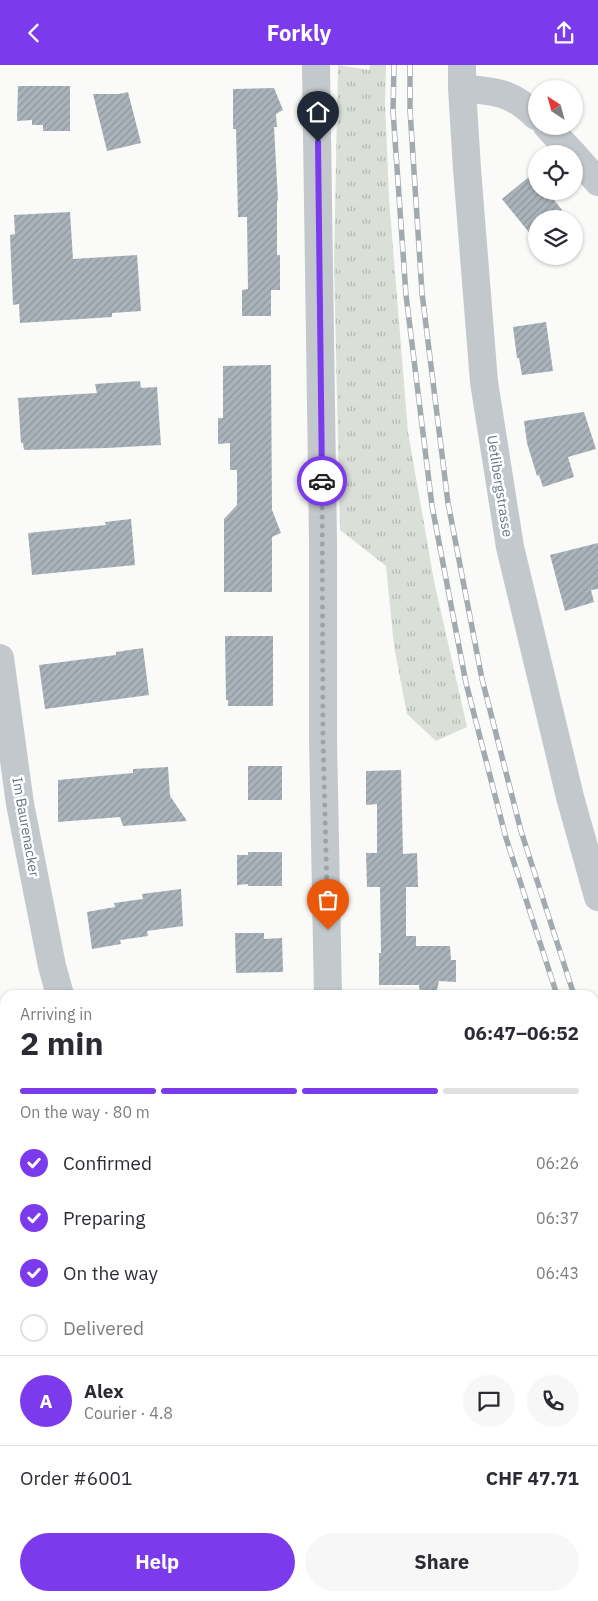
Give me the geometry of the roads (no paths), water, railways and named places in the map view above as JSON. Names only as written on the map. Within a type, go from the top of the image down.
[{"type":"street","points":[[316,65],[323,541],[323,740],[328,990]]},
{"type":"street","points":[[462,76],[502,93],[528,108]]},
{"type":"street","name":"Uetlibergstrasse","points":[[462,76],[467,169],[484,382],[508,537],[551,723],[598,897]]},
{"type":"street","points":[[555,135],[565,145]]},
{"type":"street","points":[[583,165],[598,182]]},
{"type":"street","name":"Im Baurenacker","points":[[0,658],[20,804],[52,966],[59,990]]},
{"type":"railway","points":[[394,65],[393,111],[406,295],[432,506],[466,683],[506,838],[555,990]]},
{"type":"railway","points":[[410,65],[410,110],[422,293],[448,503],[482,679],[521,831],[572,990]]}]
